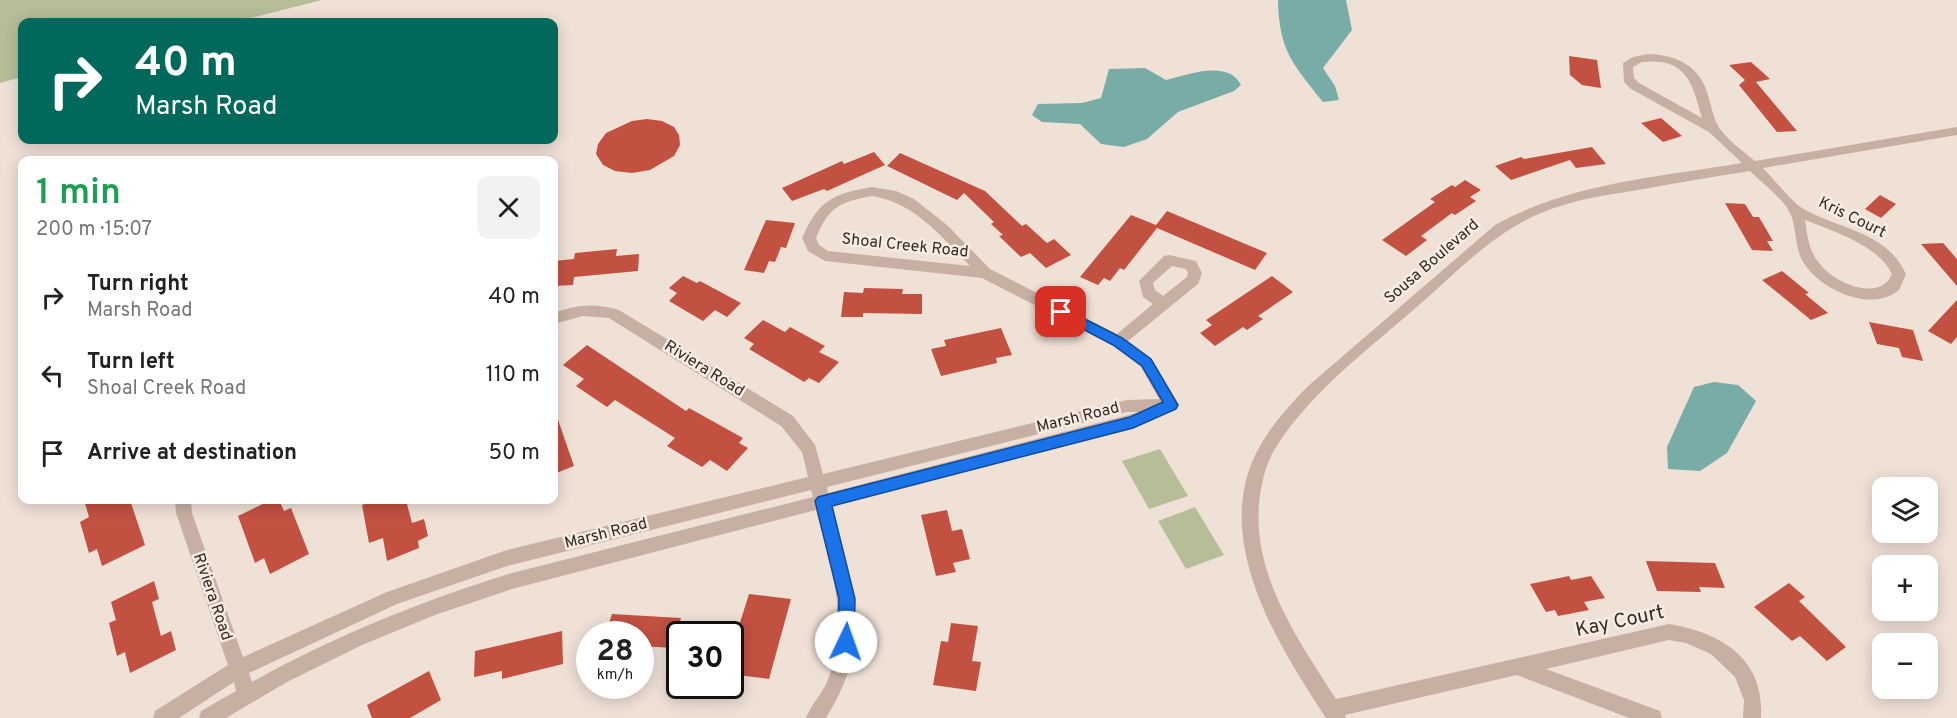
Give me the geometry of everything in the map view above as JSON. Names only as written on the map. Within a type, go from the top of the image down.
[{"type":"street","points":[[1651,58],[1684,68],[1692,74],[1701,87],[1714,130],[1635,86],[1628,79],[1627,66],[1632,61],[1651,58]]},
{"type":"street","name":"Kris Court","points":[[1714,130],[1796,211],[1878,248],[1896,267],[1898,276],[1896,284],[1878,293],[1864,292],[1841,286],[1821,275],[1804,254],[1796,211]]},
{"type":"street","name":"Sousa Boulevard","points":[[1334,713],[1282,630],[1264,588],[1254,549],[1251,516],[1253,484],[1262,454],[1286,416],[1309,392],[1500,228],[1528,211],[1561,199],[1957,131]]},
{"type":"street","name":"Shoal Creek Road","points":[[985,273],[825,256],[813,248],[809,237],[821,210],[826,205],[863,191],[890,192],[921,211],[985,273],[1118,341],[1146,363],[1171,405]]},
{"type":"street","points":[[1118,341],[1162,303]]},
{"type":"street","name":"Riviera Road","points":[[558,317],[570,312],[593,310],[604,311],[622,318],[787,421],[809,450],[847,599],[844,656],[834,688],[815,718]]},
{"type":"street","name":"Marsh Road","points":[[162,718],[238,669],[393,598],[507,558],[1127,406],[1171,405]]},
{"type":"street","name":"Marsh Road","points":[[208,718],[311,660],[452,599],[512,580],[1133,422],[1171,405]]},
{"type":"street","name":"Riviera Road","points":[[183,504],[184,513],[210,596],[247,694]]},
{"type":"street","name":"Kay Court","points":[[1334,713],[1669,632],[1688,634],[1707,641],[1726,653],[1741,669],[1751,686],[1755,704],[1752,718]]},
{"type":"street","points":[[1518,667],[1653,718]]},
{"type":"green space","points":[[0,0],[322,0],[251,18],[18,18],[18,78],[0,83]]},
{"type":"green space","points":[[1160,449],[1188,496],[1149,509],[1122,461]]},
{"type":"green space","points":[[1195,507],[1224,555],[1186,569],[1158,521]]},
{"type":"water","points":[[1278,0],[1346,0],[1352,30],[1323,68],[1335,86],[1339,100],[1323,102],[1296,66],[1281,32]]},
{"type":"water","points":[[1145,68],[1166,80],[1206,71],[1217,71],[1235,77],[1241,85],[1234,91],[1178,112],[1147,139],[1124,147],[1101,144],[1080,124],[1042,122],[1032,115],[1038,104],[1082,103],[1101,98],[1109,69]]},
{"type":"water","points":[[1714,382],[1738,385],[1756,401],[1727,453],[1700,471],[1668,469],[1667,447],[1694,387]]},
{"type":"building","points":[[1569,56],[1597,60],[1601,88],[1582,85],[1570,75]]},
{"type":"building","points":[[1751,62],[1770,79],[1756,82],[1797,131],[1777,132],[1739,85],[1745,80],[1729,65]]},
{"type":"building","points":[[1661,118],[1682,136],[1663,142],[1641,123]]},
{"type":"building","points":[[647,119],[662,121],[674,127],[679,135],[680,145],[674,156],[650,170],[632,173],[615,171],[603,165],[596,154],[598,144],[606,133],[632,121]]},
{"type":"building","points":[[1592,147],[1606,164],[1576,168],[1570,160],[1511,180],[1495,166],[1521,157],[1524,159]]},
{"type":"building","points":[[874,152],[885,165],[827,191],[824,189],[792,201],[782,188],[842,161],[844,164]]},
{"type":"building","points":[[900,153],[985,191],[1022,226],[1026,224],[1047,243],[1054,239],[1071,255],[1046,268],[1030,253],[1021,257],[999,236],[1003,235],[991,224],[994,222],[964,193],[957,200],[887,166]]},
{"type":"building","points":[[1465,180],[1481,190],[1470,197],[1476,201],[1455,215],[1452,213],[1421,236],[1427,240],[1406,256],[1382,240],[1435,202],[1430,199],[1452,185],[1455,187]]},
{"type":"building","points":[[1880,195],[1896,204],[1881,218],[1865,209]]},
{"type":"building","points":[[1725,203],[1745,204],[1753,217],[1759,217],[1773,241],[1767,241],[1773,251],[1752,250]]},
{"type":"building","points":[[1167,211],[1267,253],[1255,270],[1157,228],[1124,270],[1120,268],[1110,281],[1104,278],[1098,285],[1080,277],[1131,215],[1156,225]]},
{"type":"building","points":[[766,220],[795,223],[786,248],[781,247],[775,262],[769,261],[764,273],[744,270]]},
{"type":"building","points":[[1943,243],[1957,259],[1957,286],[1921,244]]},
{"type":"building","points":[[617,249],[616,256],[639,254],[638,271],[574,277],[573,285],[558,286],[558,261],[574,259],[575,253]]},
{"type":"building","points":[[1782,271],[1809,293],[1805,294],[1828,313],[1811,320],[1762,280]]},
{"type":"building","points":[[683,276],[697,283],[700,281],[741,303],[727,317],[715,310],[703,321],[669,301],[677,293],[669,288]]},
{"type":"building","points":[[1272,276],[1293,292],[1258,316],[1263,319],[1247,330],[1243,327],[1215,346],[1200,333],[1212,325],[1206,320]]},
{"type":"building","points":[[864,288],[903,289],[902,294],[922,294],[922,314],[863,313],[863,317],[841,317],[844,292],[863,293]]},
{"type":"building","points":[[1957,300],[1957,337],[1951,344],[1928,331]]},
{"type":"building","points":[[763,320],[785,332],[790,327],[825,346],[819,352],[839,362],[819,383],[809,378],[804,382],[749,349],[754,344],[744,338]]},
{"type":"building","points":[[1869,322],[1913,330],[1923,361],[1902,357],[1899,348],[1877,344]]},
{"type":"building","points":[[1001,328],[1012,355],[996,358],[997,363],[941,376],[931,349],[946,346],[944,340]]},
{"type":"building","points":[[587,345],[686,411],[689,408],[743,438],[739,443],[748,448],[727,471],[710,460],[702,467],[667,446],[675,438],[615,400],[607,407],[576,386],[584,379],[563,365]]},
{"type":"building","points":[[558,420],[574,466],[558,472]]},
{"type":"building","points":[[85,504],[131,504],[145,545],[102,566],[97,549],[89,553],[80,522],[89,517]]},
{"type":"building","points":[[263,504],[281,504],[284,511],[291,508],[309,554],[270,574],[264,558],[255,563],[238,516]]},
{"type":"building","points":[[407,504],[412,523],[424,519],[428,536],[418,541],[419,548],[387,561],[383,538],[369,543],[362,505]]},
{"type":"building","points":[[947,510],[952,531],[962,529],[970,559],[953,563],[956,572],[936,576],[921,515]]},
{"type":"building","points":[[1646,561],[1715,563],[1725,588],[1699,587],[1701,592],[1657,591]]},
{"type":"building","points":[[1569,576],[1571,580],[1591,576],[1605,598],[1584,602],[1589,610],[1558,616],[1555,610],[1546,612],[1530,584]]},
{"type":"building","points":[[154,581],[159,599],[152,602],[161,636],[171,631],[176,650],[130,673],[125,652],[117,656],[109,623],[116,620],[111,602]]},
{"type":"building","points":[[1789,583],[1805,597],[1799,601],[1846,647],[1827,661],[1800,636],[1792,641],[1754,607]]},
{"type":"building","points":[[749,594],[791,599],[769,679],[744,676],[744,621],[740,621]]},
{"type":"building","points":[[612,614],[681,618],[680,621],[666,621],[666,648],[654,647],[654,621],[610,621]]},
{"type":"building","points":[[951,623],[978,626],[972,661],[981,662],[976,691],[933,685],[941,641],[948,642]]},
{"type":"building","points":[[562,631],[563,664],[502,679],[502,671],[474,677],[475,651]]},
{"type":"building","points":[[429,671],[441,700],[410,718],[372,718],[367,705]]},
{"type":"route","points":[[846,642],[847,599],[823,501],[1133,422],[1171,405],[1146,363],[1118,341],[1061,312]]}]
